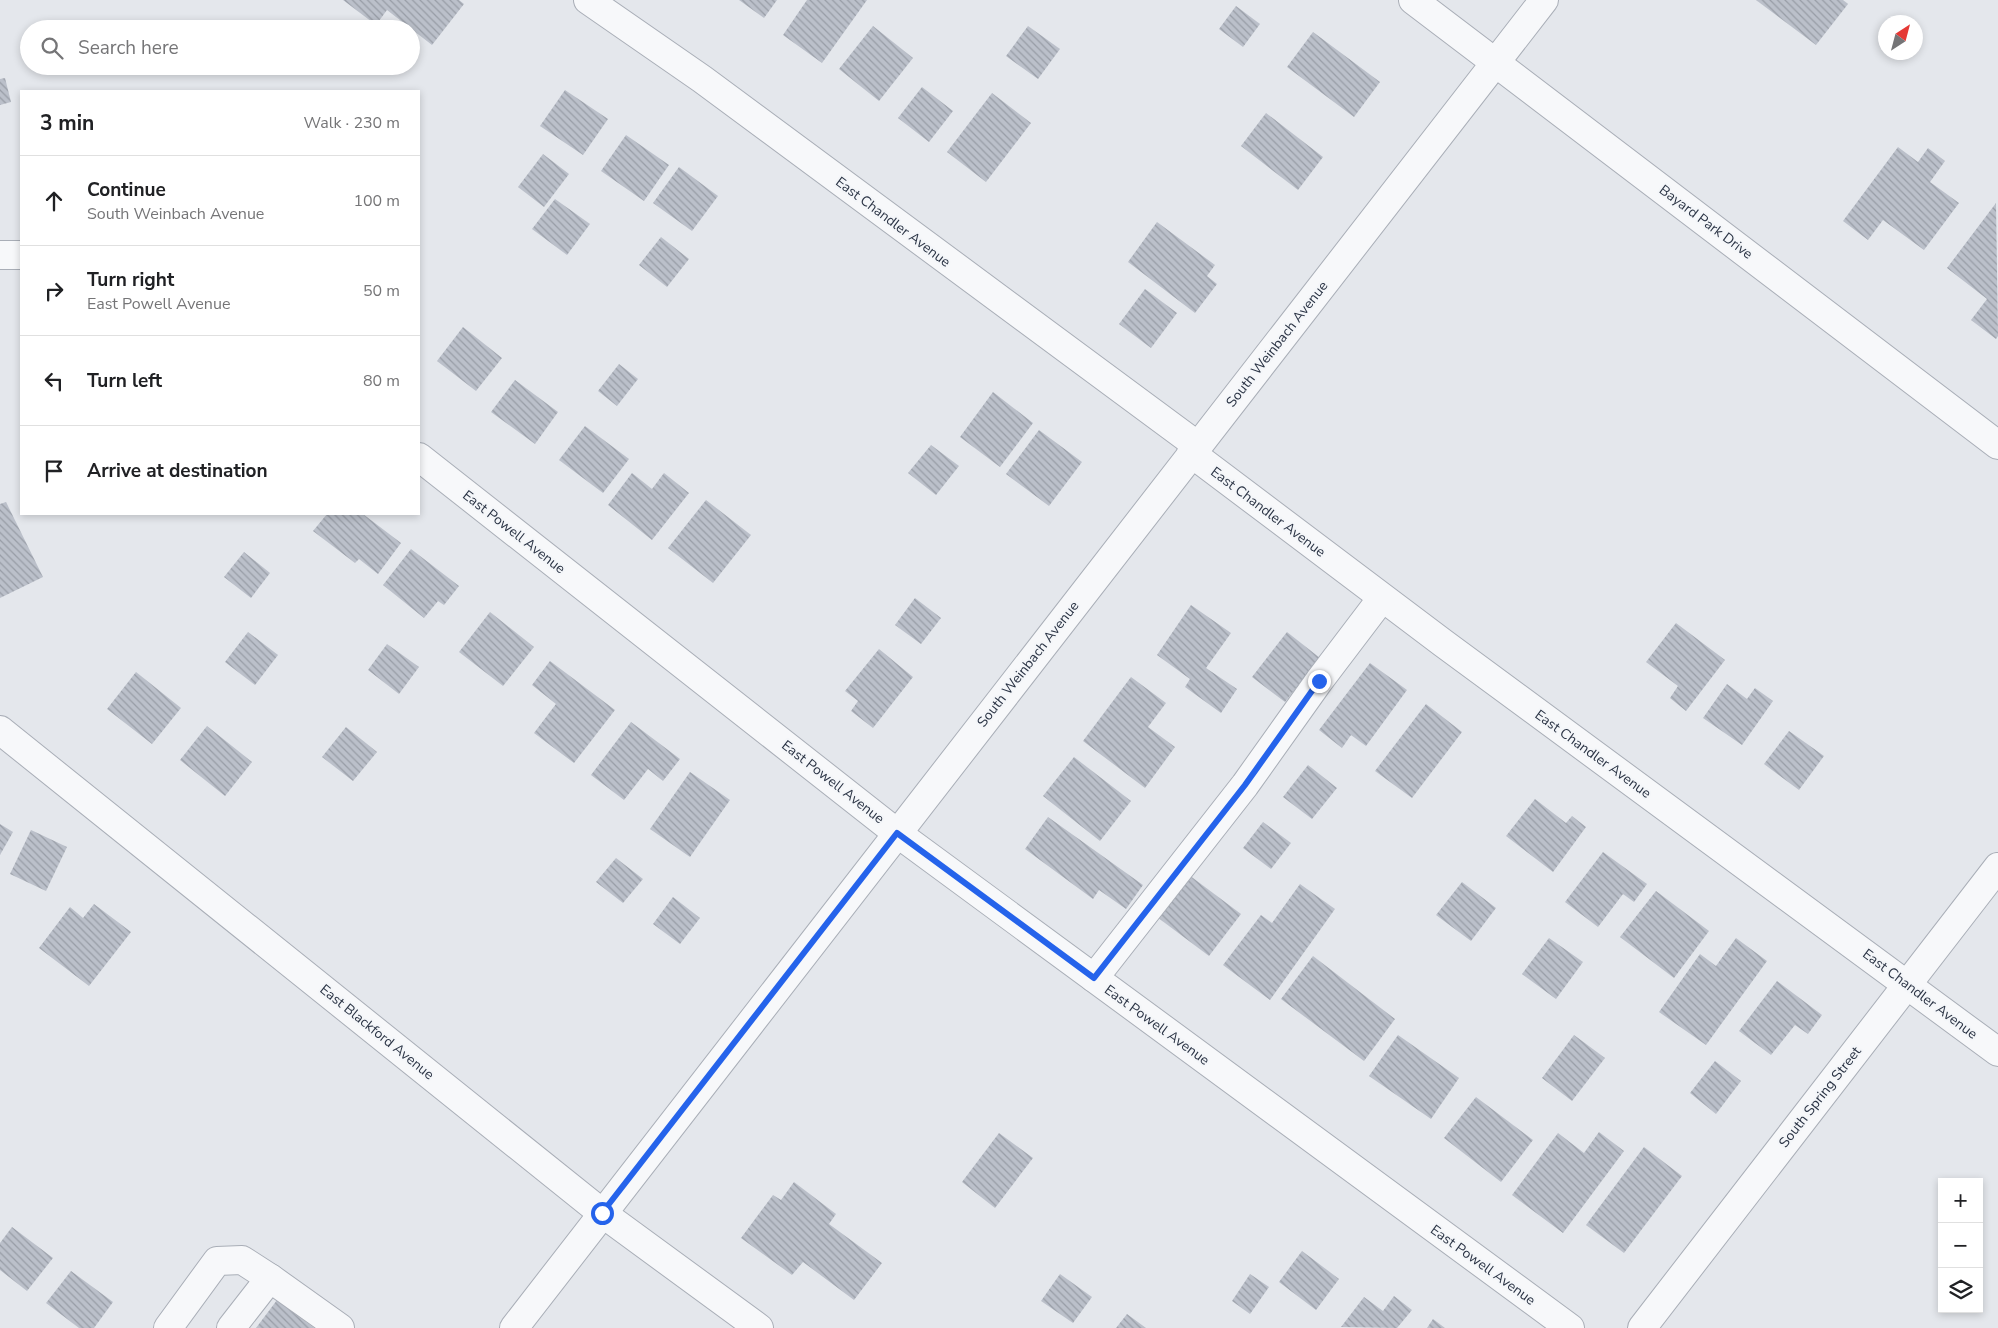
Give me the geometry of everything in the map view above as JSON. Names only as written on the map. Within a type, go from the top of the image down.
[{"type":"street","name":"East Chandler Avenue","points":[[588,0],[702,79],[1194,449],[1382,598],[1998,1052]]},
{"type":"street","name":"Bayard Park Drive","points":[[1413,0],[1998,445]]},
{"type":"street","name":"South Weinbach Avenue","points":[[514,1328],[1544,0]]},
{"type":"street","points":[[0,255],[20,255]]},
{"type":"street","name":"East Powell Avenue","points":[[420,458],[897,833],[1570,1328]]},
{"type":"street","points":[[1094,978],[1245,785],[1319,681],[1382,598]]},
{"type":"street","name":"East Blackford Avenue","points":[[0,730],[602,1213],[760,1328]]},
{"type":"street","name":"South Spring Street","points":[[1642,1328],[1998,867]]},
{"type":"street","points":[[168,1328],[217,1261],[242,1260],[340,1328]]},
{"type":"street","points":[[231,1328],[270,1278]]},
{"type":"building","points":[[343,0],[459,0],[464,4],[432,45],[420,36],[420,20],[400,20],[387,10],[380,20],[369,20]]},
{"type":"building","points":[[739,0],[777,0],[764,18]]},
{"type":"building","points":[[807,0],[867,0],[822,63],[783,35]]},
{"type":"building","points":[[1756,0],[1843,0],[1848,4],[1816,45]]},
{"type":"building","points":[[1236,6],[1260,24],[1243,47],[1219,29]]},
{"type":"building","points":[[873,26],[913,58],[879,101],[839,69]]},
{"type":"building","points":[[1028,26],[1060,49],[1038,79],[1006,56]]},
{"type":"building","points":[[1313,32],[1380,82],[1354,117],[1287,67]]},
{"type":"building","points":[[5,78],[11,102],[0,105],[0,79]]},
{"type":"building","points":[[922,87],[953,111],[929,142],[898,118]]},
{"type":"building","points":[[565,90],[608,119],[583,155],[540,126]]},
{"type":"building","points":[[992,93],[1031,123],[986,182],[947,152]]},
{"type":"building","points":[[1266,113],[1323,157],[1298,190],[1241,146]]},
{"type":"building","points":[[626,135],[669,165],[644,201],[601,171]]},
{"type":"building","points":[[1898,147],[1918,162],[1928,148],[1945,161],[1930,182],[1959,203],[1924,250],[1883,220],[1868,240],[1843,221]]},
{"type":"building","points":[[543,154],[569,174],[544,207],[518,187]]},
{"type":"building","points":[[679,167],[718,196],[692,231],[653,203]]},
{"type":"building","points":[[555,199],[590,224],[567,255],[532,229]]},
{"type":"building","points":[[1996,203],[1998,336],[1996,339],[1971,320],[1987,299],[1947,268]]},
{"type":"building","points":[[1157,222],[1215,265],[1207,276],[1217,284],[1195,313],[1128,262]]},
{"type":"building","points":[[661,237],[689,259],[667,287],[639,265]]},
{"type":"building","points":[[1145,289],[1177,313],[1151,348],[1119,324]]},
{"type":"building","points":[[463,327],[502,358],[476,391],[437,361]]},
{"type":"building","points":[[619,364],[638,379],[617,406],[598,391]]},
{"type":"building","points":[[515,380],[558,412],[535,444],[491,412]]},
{"type":"building","points":[[993,392],[1033,423],[1000,467],[960,437]]},
{"type":"building","points":[[585,426],[629,459],[603,493],[559,460]]},
{"type":"building","points":[[1039,430],[1082,462],[1049,506],[1006,474]]},
{"type":"building","points":[[931,445],[959,466],[936,495],[908,473]]},
{"type":"building","points":[[632,473],[652,489],[664,473],[689,493],[652,540],[608,505]]},
{"type":"building","points":[[706,500],[751,535],[713,583],[668,548]]},
{"type":"building","points":[[6,502],[43,577],[0,598],[0,504]]},
{"type":"building","points":[[326,515],[364,515],[401,543],[378,574],[359,559],[355,563],[313,531]]},
{"type":"building","points":[[411,549],[459,586],[444,605],[438,601],[424,618],[383,585]]},
{"type":"building","points":[[244,552],[270,573],[251,598],[224,577]]},
{"type":"building","points":[[915,598],[941,618],[921,644],[895,625]]},
{"type":"building","points":[[1191,605],[1231,633],[1206,668],[1237,689],[1221,713],[1185,687],[1190,679],[1157,655]]},
{"type":"building","points":[[490,612],[534,647],[503,686],[459,652]]},
{"type":"building","points":[[1676,623],[1725,660],[1686,711],[1670,698],[1678,686],[1646,662]]},
{"type":"building","points":[[248,632],[278,655],[255,685],[225,662]]},
{"type":"building","points":[[1287,632],[1320,658],[1285,702],[1252,677]]},
{"type":"building","points":[[387,644],[419,667],[399,694],[368,670]]},
{"type":"building","points":[[879,649],[913,677],[873,728],[851,711],[858,701],[845,691]]},
{"type":"building","points":[[550,661],[615,710],[574,763],[534,733],[556,704],[532,685]]},
{"type":"building","points":[[1370,663],[1407,690],[1366,746],[1351,735],[1342,748],[1319,730]]},
{"type":"building","points":[[136,672],[181,708],[152,744],[107,709]]},
{"type":"building","points":[[1131,677],[1166,703],[1148,727],[1175,747],[1145,788],[1083,741]]},
{"type":"building","points":[[1727,684],[1747,699],[1755,688],[1773,701],[1742,745],[1703,718]]},
{"type":"building","points":[[1426,704],[1462,732],[1412,798],[1375,771]]},
{"type":"building","points":[[631,722],[680,759],[663,781],[648,769],[624,800],[591,775]]},
{"type":"building","points":[[207,726],[252,762],[225,796],[180,760]]},
{"type":"building","points":[[346,727],[377,752],[353,781],[322,757]]},
{"type":"building","points":[[1789,731],[1824,756],[1799,790],[1764,764]]},
{"type":"building","points":[[1074,757],[1131,801],[1100,841],[1043,796]]},
{"type":"building","points":[[1308,765],[1337,788],[1312,819],[1283,797]]},
{"type":"building","points":[[690,772],[730,800],[690,857],[650,829]]},
{"type":"building","points":[[1535,799],[1566,823],[1572,816],[1586,827],[1553,872],[1506,836]]},
{"type":"building","points":[[1048,817],[1143,885],[1126,909],[1099,890],[1093,899],[1025,849]]},
{"type":"building","points":[[1263,822],[1291,843],[1271,869],[1243,848]]},
{"type":"building","points":[[0,824],[13,832],[0,855]]},
{"type":"building","points":[[31,830],[67,847],[46,891],[10,874]]},
{"type":"building","points":[[1603,852],[1647,884],[1634,902],[1623,894],[1598,927],[1565,902]]},
{"type":"building","points":[[616,858],[643,879],[623,903],[596,882]]},
{"type":"building","points":[[1189,875],[1241,914],[1209,956],[1157,917]]},
{"type":"building","points":[[1462,882],[1496,908],[1471,941],[1436,915]]},
{"type":"building","points":[[1300,884],[1335,909],[1270,1000],[1223,965],[1261,915],[1272,923]]},
{"type":"building","points":[[1656,891],[1709,931],[1674,978],[1620,937]]},
{"type":"building","points":[[673,897],[700,918],[680,944],[653,924]]},
{"type":"building","points":[[94,904],[131,932],[89,986],[39,948],[70,907],[83,918]]},
{"type":"building","points":[[1549,938],[1583,962],[1556,999],[1522,974]]},
{"type":"building","points":[[1736,938],[1767,961],[1706,1045],[1659,1012],[1700,954],[1716,966]]},
{"type":"building","points":[[1313,956],[1395,1019],[1364,1061],[1281,999]]},
{"type":"building","points":[[1777,981],[1822,1015],[1808,1034],[1795,1025],[1771,1055],[1739,1031]]},
{"type":"building","points":[[1398,1035],[1459,1078],[1431,1119],[1369,1076]]},
{"type":"building","points":[[1574,1035],[1605,1058],[1572,1101],[1542,1078]]},
{"type":"building","points":[[1715,1061],[1741,1081],[1716,1114],[1690,1093]]},
{"type":"building","points":[[1476,1097],[1533,1140],[1501,1182],[1444,1138]]},
{"type":"building","points":[[1599,1132],[1624,1151],[1563,1233],[1512,1195],[1558,1133],[1584,1153]]},
{"type":"building","points":[[999,1133],[1033,1158],[995,1208],[962,1182]]},
{"type":"building","points":[[1644,1147],[1682,1176],[1624,1253],[1586,1225]]},
{"type":"building","points":[[794,1182],[836,1214],[829,1224],[882,1263],[854,1300],[803,1262],[792,1275],[741,1238],[773,1195],[781,1200]]},
{"type":"building","points":[[12,1227],[53,1258],[27,1291],[0,1270],[0,1243]]},
{"type":"building","points":[[1302,1251],[1339,1279],[1316,1310],[1279,1282]]},
{"type":"building","points":[[71,1271],[113,1302],[94,1328],[79,1328],[46,1303]]},
{"type":"building","points":[[1060,1274],[1092,1297],[1073,1323],[1041,1301]]},
{"type":"building","points":[[1250,1274],[1269,1287],[1250,1314],[1232,1301]]},
{"type":"building","points":[[1394,1296],[1412,1310],[1397,1328],[1341,1327],[1364,1297],[1383,1311]]},
{"type":"building","points":[[277,1300],[314,1328],[256,1328]]},
{"type":"building","points":[[1127,1314],[1146,1328],[1116,1328]]},
{"type":"building","points":[[1433,1319],[1445,1328],[1427,1328]]},
{"type":"route","points":[[602,1213],[897,833],[1094,978],[1155,903],[1245,785],[1319,681]]}]
